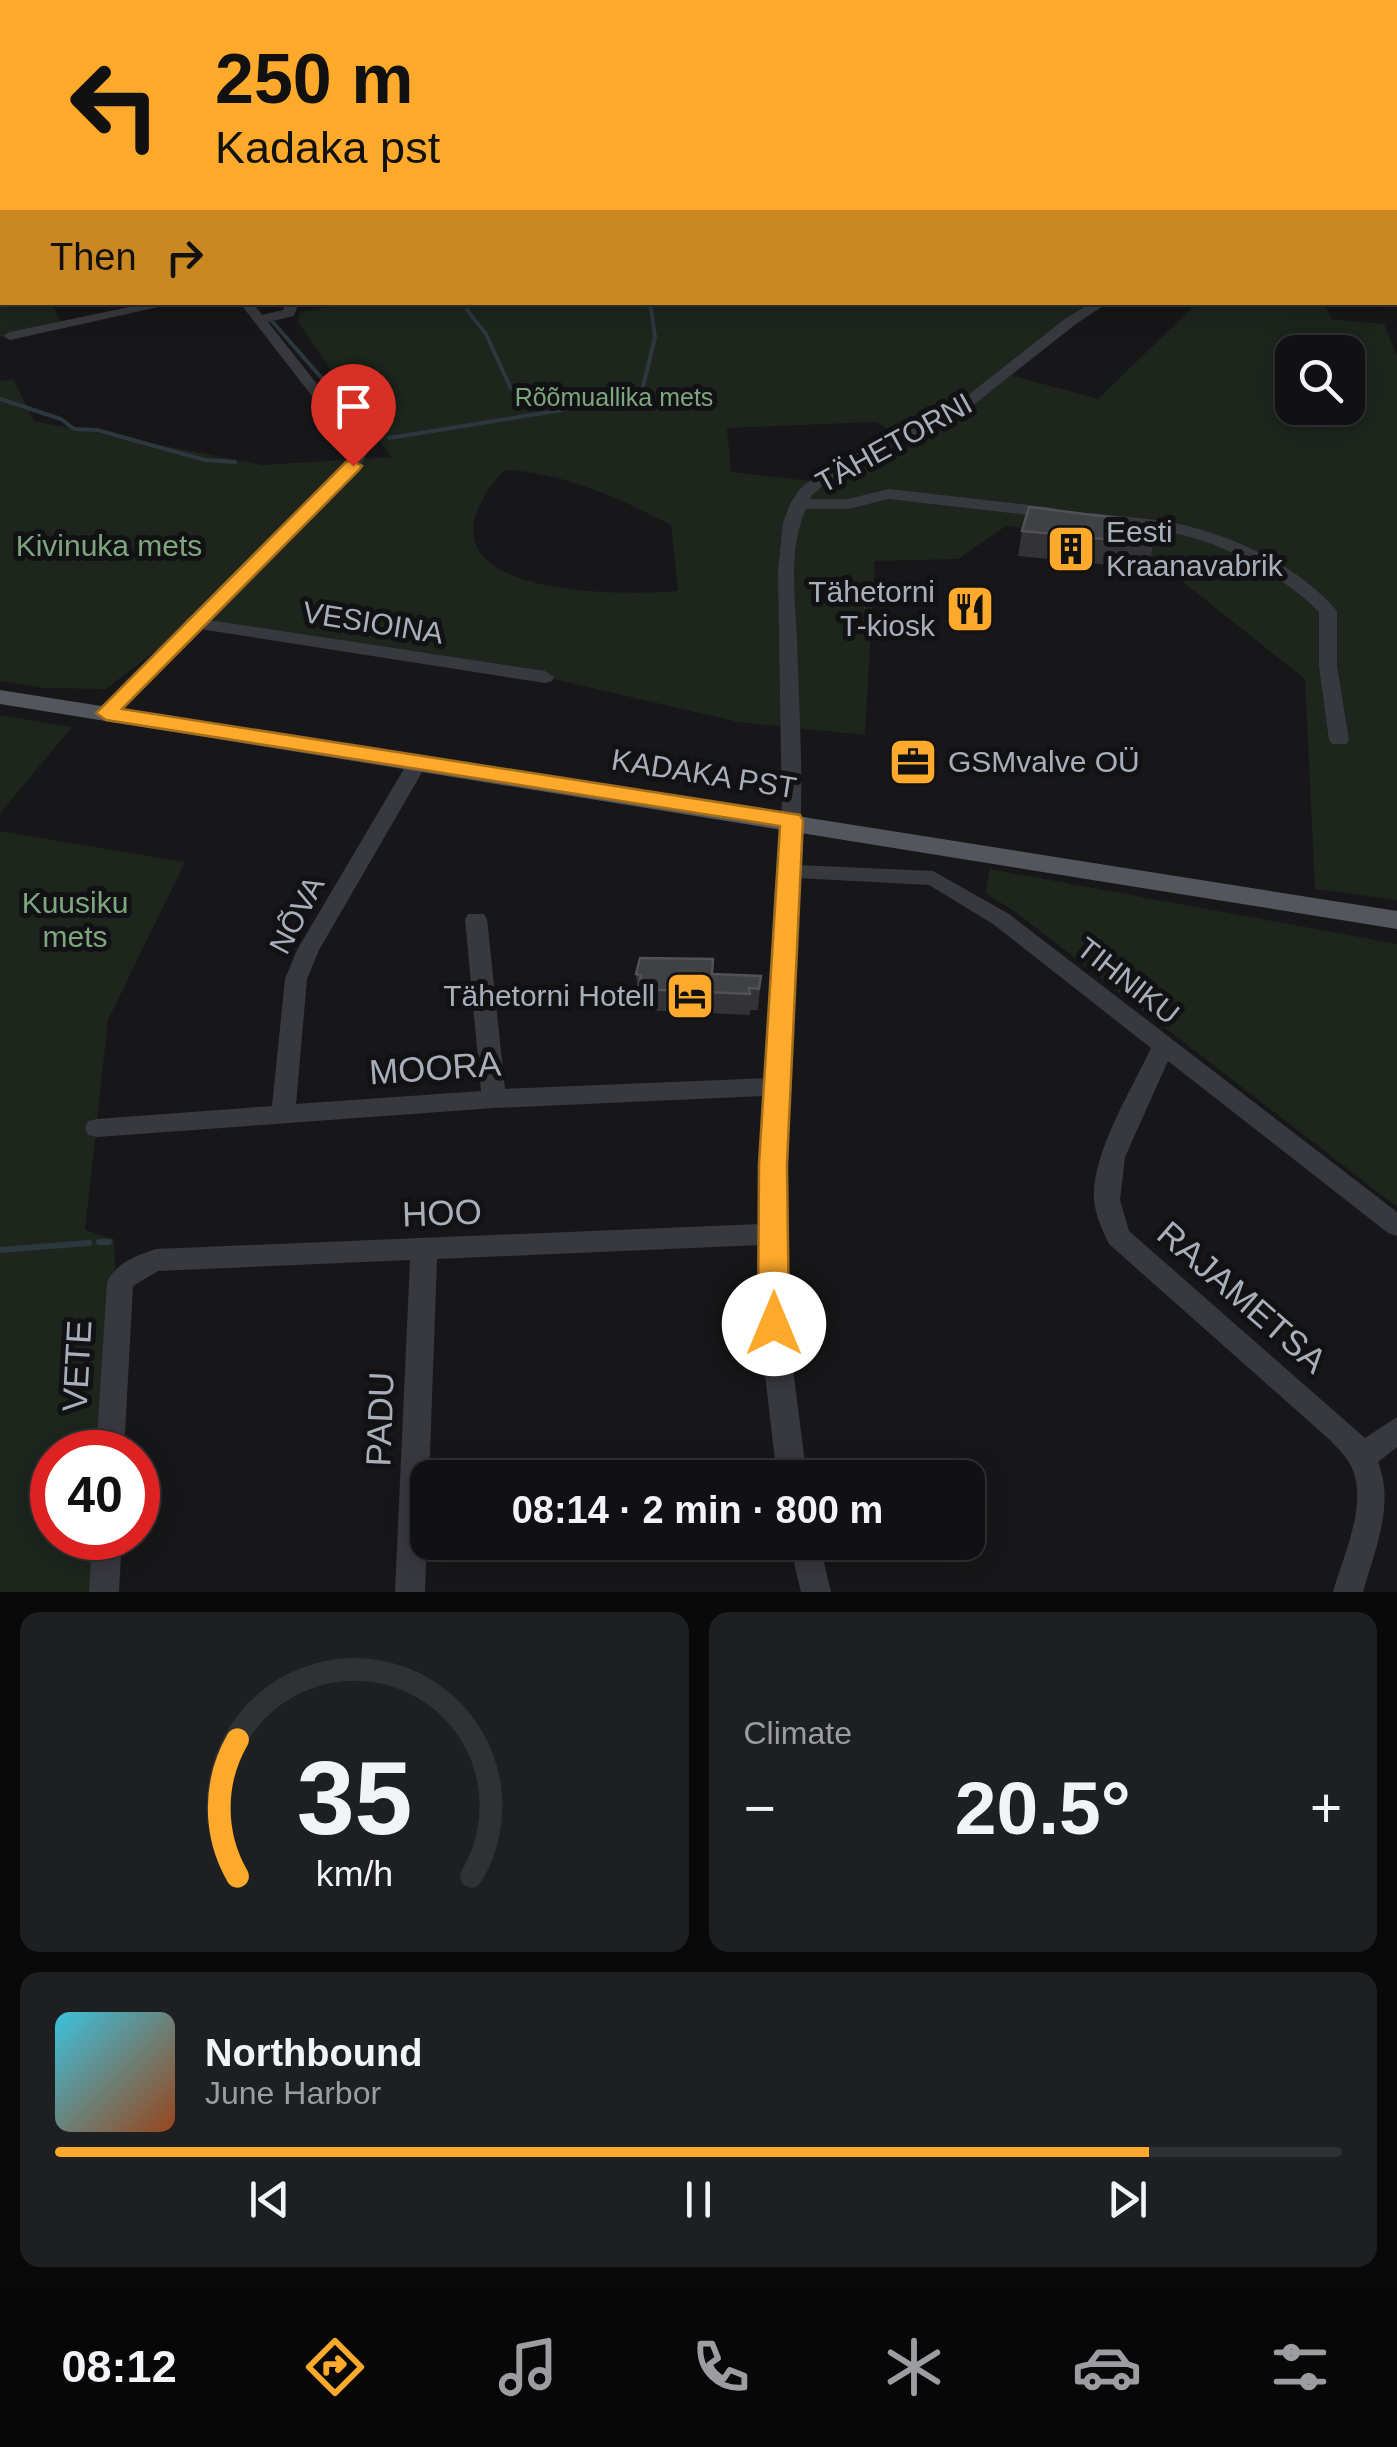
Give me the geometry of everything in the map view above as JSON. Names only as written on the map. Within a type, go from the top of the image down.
[{"type":"main road","name":"KADAKA PST","points":[[0,697],[792,820],[1397,920]]},
{"type":"street","points":[[10,336],[160,305]]},
{"type":"street","points":[[106,713],[353,466],[359,453],[356,443],[247,305]]},
{"type":"street","points":[[258,320],[289,313],[291,305]]},
{"type":"street","name":"TÄHETORNI","points":[[790,1460],[774,1324],[773,1234],[792,820],[787,539],[798,504],[830,472],[962,407],[1071,321],[1098,305]]},
{"type":"street","points":[[798,504],[848,504],[903,495],[1182,530],[1279,574],[1314,595],[1328,612],[1328,666],[1339,740]]},
{"type":"street","name":"VESIOINA","points":[[192,623],[545,678]]},
{"type":"street","name":"NÕVA","points":[[284,1114],[296,980],[308,950],[418,762]]},
{"type":"street","name":"TIHNIKU","points":[[788,871],[933,878],[1001,919],[1397,1226]]},
{"type":"street","points":[[476,919],[494,1099]]},
{"type":"street","name":"RAJAMETSA","points":[[1162,1047],[1113,1157],[1107,1200],[1118,1237],[1135,1256],[1341,1432],[1362,1458]]},
{"type":"street","name":"MOORA","points":[[97,1128],[494,1099],[778,1086]]},
{"type":"street","name":"HOO","points":[[120,1282],[128,1272],[156,1260],[773,1234]]},
{"type":"street","name":"PADU","points":[[410,1592],[424,1249]]},
{"type":"street","name":"VETE","points":[[111,1430],[120,1282]]},
{"type":"street","points":[[1348,1592],[1369,1506],[1371,1482],[1362,1458],[1397,1430]]},
{"type":"street","points":[[104,1592],[105,1560]]},
{"type":"street","points":[[808,1560],[816,1592]]},
{"type":"green space","points":[[0,305],[52,305],[62,323],[0,337]]},
{"type":"green space","points":[[340,305],[1100,305],[1007,374],[1098,399],[1195,305],[1325,305],[1332,319],[1384,324],[1397,356],[1397,900],[1315,889],[1305,679],[1130,540],[1006,526],[958,559],[875,561],[865,735],[738,722],[545,677],[192,623],[106,689],[44,688],[0,681],[0,381],[13,379],[34,421],[263,465],[391,457],[298,322],[300,312]],"holes":[[[877,422],[898,437],[818,482],[731,472],[727,428]],[[504,470],[569,481],[611,496],[671,525],[678,591],[562,588],[523,579],[492,564],[475,542],[477,511]]]},
{"type":"green space","name":"Kuusiku mets","points":[[0,715],[72,727],[0,813]]},
{"type":"green space","name":"Kuusiku mets","points":[[0,831],[185,862],[108,1020],[85,1230],[114,1239],[117,1297],[111,1430],[30,1430],[30,1560],[106,1560],[104,1592],[0,1592]]},
{"type":"green space","points":[[990,869],[1397,944],[1397,1207],[1014,911],[985,893]]},
{"type":"building","points":[[1029,507],[1117,518],[1117,523],[1133,525],[1153,544],[1022,531]]},
{"type":"building","points":[[640,958],[713,959],[712,974],[761,976],[759,989],[749,988],[750,994],[638,989]]},
{"type":"waterway","points":[[641,395],[655,337],[651,307],[647,305]]},
{"type":"waterway","points":[[467,310],[486,334],[511,389],[629,394]]},
{"type":"waterway","points":[[271,320],[374,438]]},
{"type":"waterway","points":[[0,399],[61,419],[74,429],[97,430],[205,460],[235,462]]},
{"type":"waterway","points":[[389,438],[630,399]]},
{"type":"waterway","points":[[99,1242],[109,1242]]},
{"type":"waterway","points":[[0,1250],[89,1243]]},
{"type":"place","name":"Eesti Kraanavabrik","points":[[1071,549]]},
{"type":"place","name":"Tähetorni T-kiosk","points":[[970,609]]},
{"type":"place","name":"GSMvalve OÜ","points":[[913,762]]},
{"type":"place","name":"Tähetorni Hotell","points":[[690,996]]},
{"type":"route","points":[[353,466],[106,713],[792,820],[773,1164],[774,1324]]},
{"type":"park label","name":"Rõõmuallika mets","points":[[614,397]]},
{"type":"park label","name":"Kivinuka mets","points":[[109,546]]}]
